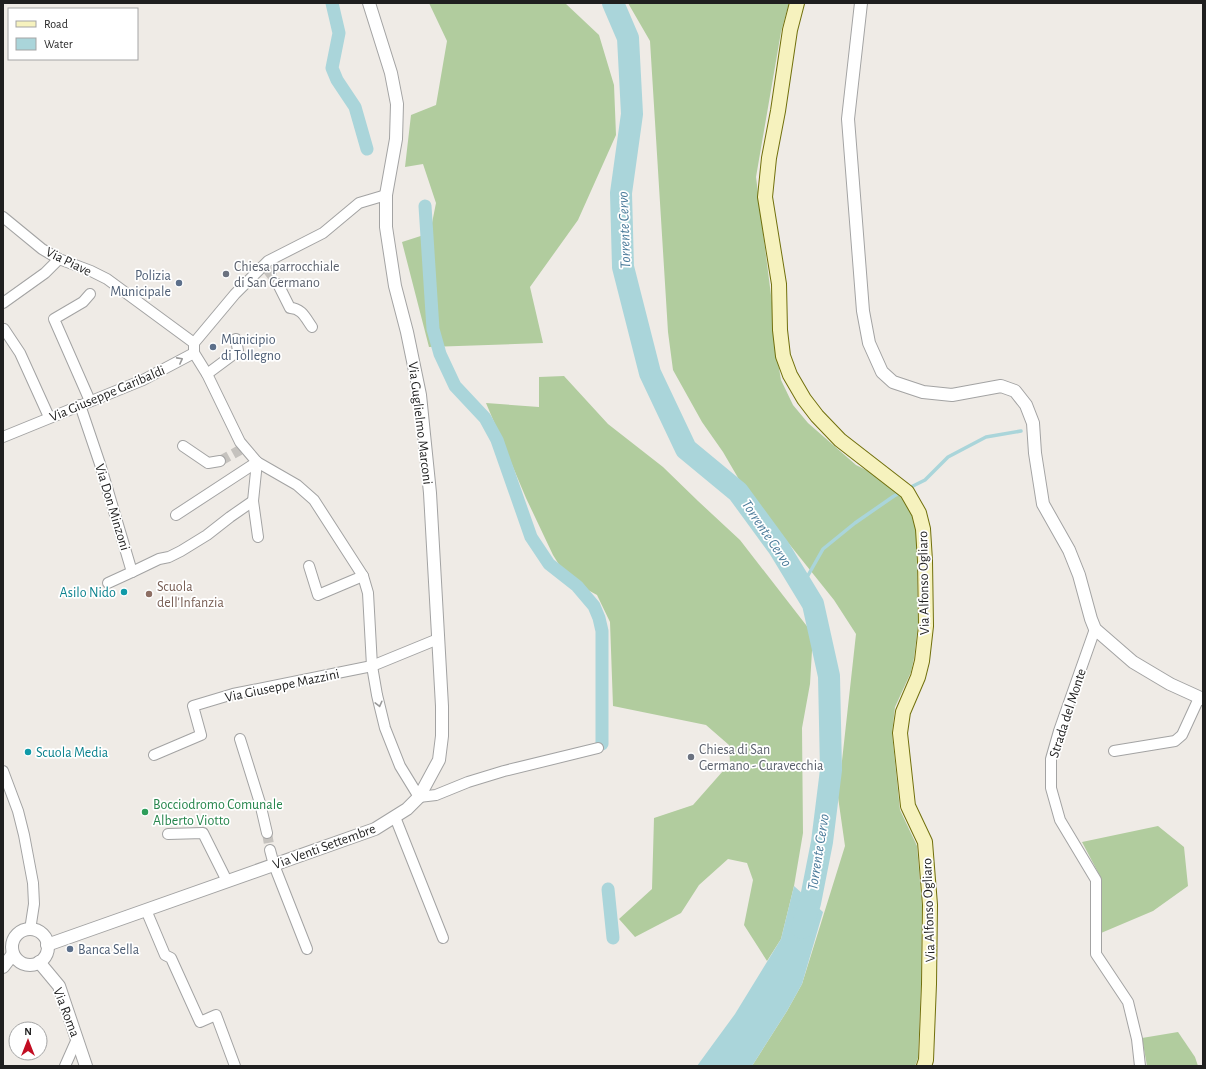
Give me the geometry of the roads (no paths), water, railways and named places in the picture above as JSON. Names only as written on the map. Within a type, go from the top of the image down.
[{"type":"main road","name":"Via Alfonso Ogliaro","points":[[797,3],[790,30],[778,111],[769,158],[765,197],[779,284],[780,330],[783,356],[790,375],[804,399],[817,416],[840,440],[907,492],[919,513],[923,529],[926,626],[922,661],[918,677],[903,712],[900,733],[908,806],[925,842],[930,906],[929,984],[926,1060],[924,1066]]},
{"type":"street","name":"Via Guglielmo Marconi","points":[[369,3],[391,73],[397,104],[396,139],[386,195],[386,227],[395,286],[407,332],[420,394],[430,493],[442,706],[442,736],[439,760],[419,797]]},
{"type":"street","points":[[861,3],[848,119],[863,312],[869,343],[882,372],[893,382],[923,392],[952,395],[1002,386],[1015,391],[1026,405],[1033,423],[1035,453],[1043,504],[1069,550],[1079,575],[1095,629],[1133,662],[1170,684],[1201,698],[1182,735],[1175,741],[1114,751]]},
{"type":"street","name":"Via Giuseppe Garibaldi","points":[[3,437],[143,380],[194,348],[235,294],[266,267],[268,261],[323,233],[359,204],[386,195]]},
{"type":"street","name":"Via Piave","points":[[3,217],[42,249],[59,259],[91,271],[107,279],[194,348]]},
{"type":"street","points":[[3,303],[45,272],[59,259]]},
{"type":"street","points":[[278,284],[290,308],[295,308],[301,311],[312,327]]},
{"type":"street","points":[[90,294],[83,302],[54,319],[90,401]]},
{"type":"street","points":[[4,329],[20,353],[49,417]]},
{"type":"street","points":[[207,374],[238,351],[236,339]]},
{"type":"street","points":[[194,348],[242,449],[257,462],[297,485],[314,500],[362,576],[368,593],[372,666],[384,728],[400,766],[419,797],[436,795],[468,782],[504,771],[598,748]]},
{"type":"street","name":"Via Don Minzoni","points":[[80,405],[100,464],[132,572],[159,559],[169,557],[181,551],[207,535],[253,501]]},
{"type":"street","points":[[182,446],[208,463],[220,461]]},
{"type":"street","points":[[257,462],[253,501],[258,536]]},
{"type":"street","points":[[176,515],[257,462]]},
{"type":"street","points":[[309,566],[318,596],[362,576]]},
{"type":"street","points":[[108,583],[132,572]]},
{"type":"street","name":"Strada del Monte","points":[[1095,629],[1058,731],[1051,759],[1050,788],[1060,820],[1096,880],[1096,954],[1128,1002],[1137,1039],[1140,1066]]},
{"type":"street","name":"Via Giuseppe Mazzini","points":[[154,755],[201,735],[193,706],[233,694],[372,666],[438,639]]},
{"type":"street","points":[[240,739],[260,803],[267,833]]},
{"type":"street","points":[[3,771],[18,811],[33,883],[34,904],[30,930]]},
{"type":"street","name":"Via Venti Settembre","points":[[47,945],[375,829],[407,809],[419,797]]},
{"type":"street","points":[[395,817],[443,938]]},
{"type":"street","points":[[168,834],[203,833],[227,881]]},
{"type":"street","points":[[270,850],[274,865],[306,949]]},
{"type":"street","points":[[146,910],[165,955],[171,958],[200,1022],[216,1015],[235,1066]]},
{"type":"street","points":[[24,930],[30,930],[41,934],[47,945],[46,955],[34,965],[22,963],[13,954],[12,943],[15,937],[24,930]]},
{"type":"street","points":[[3,967],[13,954]]},
{"type":"street","name":"Via Roma","points":[[39,962],[59,986],[86,1066]]},
{"type":"street","points":[[65,1066],[77,1039]]},
{"type":"water","points":[[794,886],[823,912],[802,984],[787,1011],[752,1066],[697,1066],[735,1014],[781,939]]},
{"type":"waterway","points":[[332,3],[339,33],[332,68],[337,80],[355,107],[367,149]]},
{"type":"waterway","name":"Torrente Cervo","points":[[613,3],[628,38],[632,114],[621,193],[623,267],[650,373],[686,449],[738,492],[779,548],[813,604],[829,676],[831,770],[822,842],[810,903],[802,928]]},
{"type":"waterway","points":[[425,206],[433,329],[440,354],[455,386],[485,418],[497,440],[531,537],[549,564],[577,586],[594,606],[599,618],[602,631],[602,744]]},
{"type":"waterway","points":[[907,489],[925,480],[948,457],[986,437],[1021,431]]},
{"type":"waterway","points":[[802,586],[823,549],[855,523],[902,492]]},
{"type":"waterway","points":[[608,889],[613,938]]},
{"type":"tunnel","points":[[267,269],[278,284]]},
{"type":"tunnel","points":[[220,461],[240,450]]},
{"type":"tunnel","points":[[267,833],[270,850]]},
{"type":"place","name":"Chiesa parrocchiale di San Germano","points":[[226,274]]},
{"type":"place","name":"Polizia Municipale","points":[[179,283]]},
{"type":"place","name":"Municipio di Tollegno","points":[[213,347]]},
{"type":"place","name":"Asilo Nido","points":[[124,592]]},
{"type":"place","name":"Scuola dell'Infanzia","points":[[149,594]]},
{"type":"place","name":"Scuola Media","points":[[28,752]]},
{"type":"place","name":"Chiesa di San Germano - Curavecchia","points":[[691,757]]},
{"type":"place","name":"Bocciodromo Comunale Alberto Viotto","points":[[145,812]]},
{"type":"place","name":"Banca Sella","points":[[70,949]]}]
